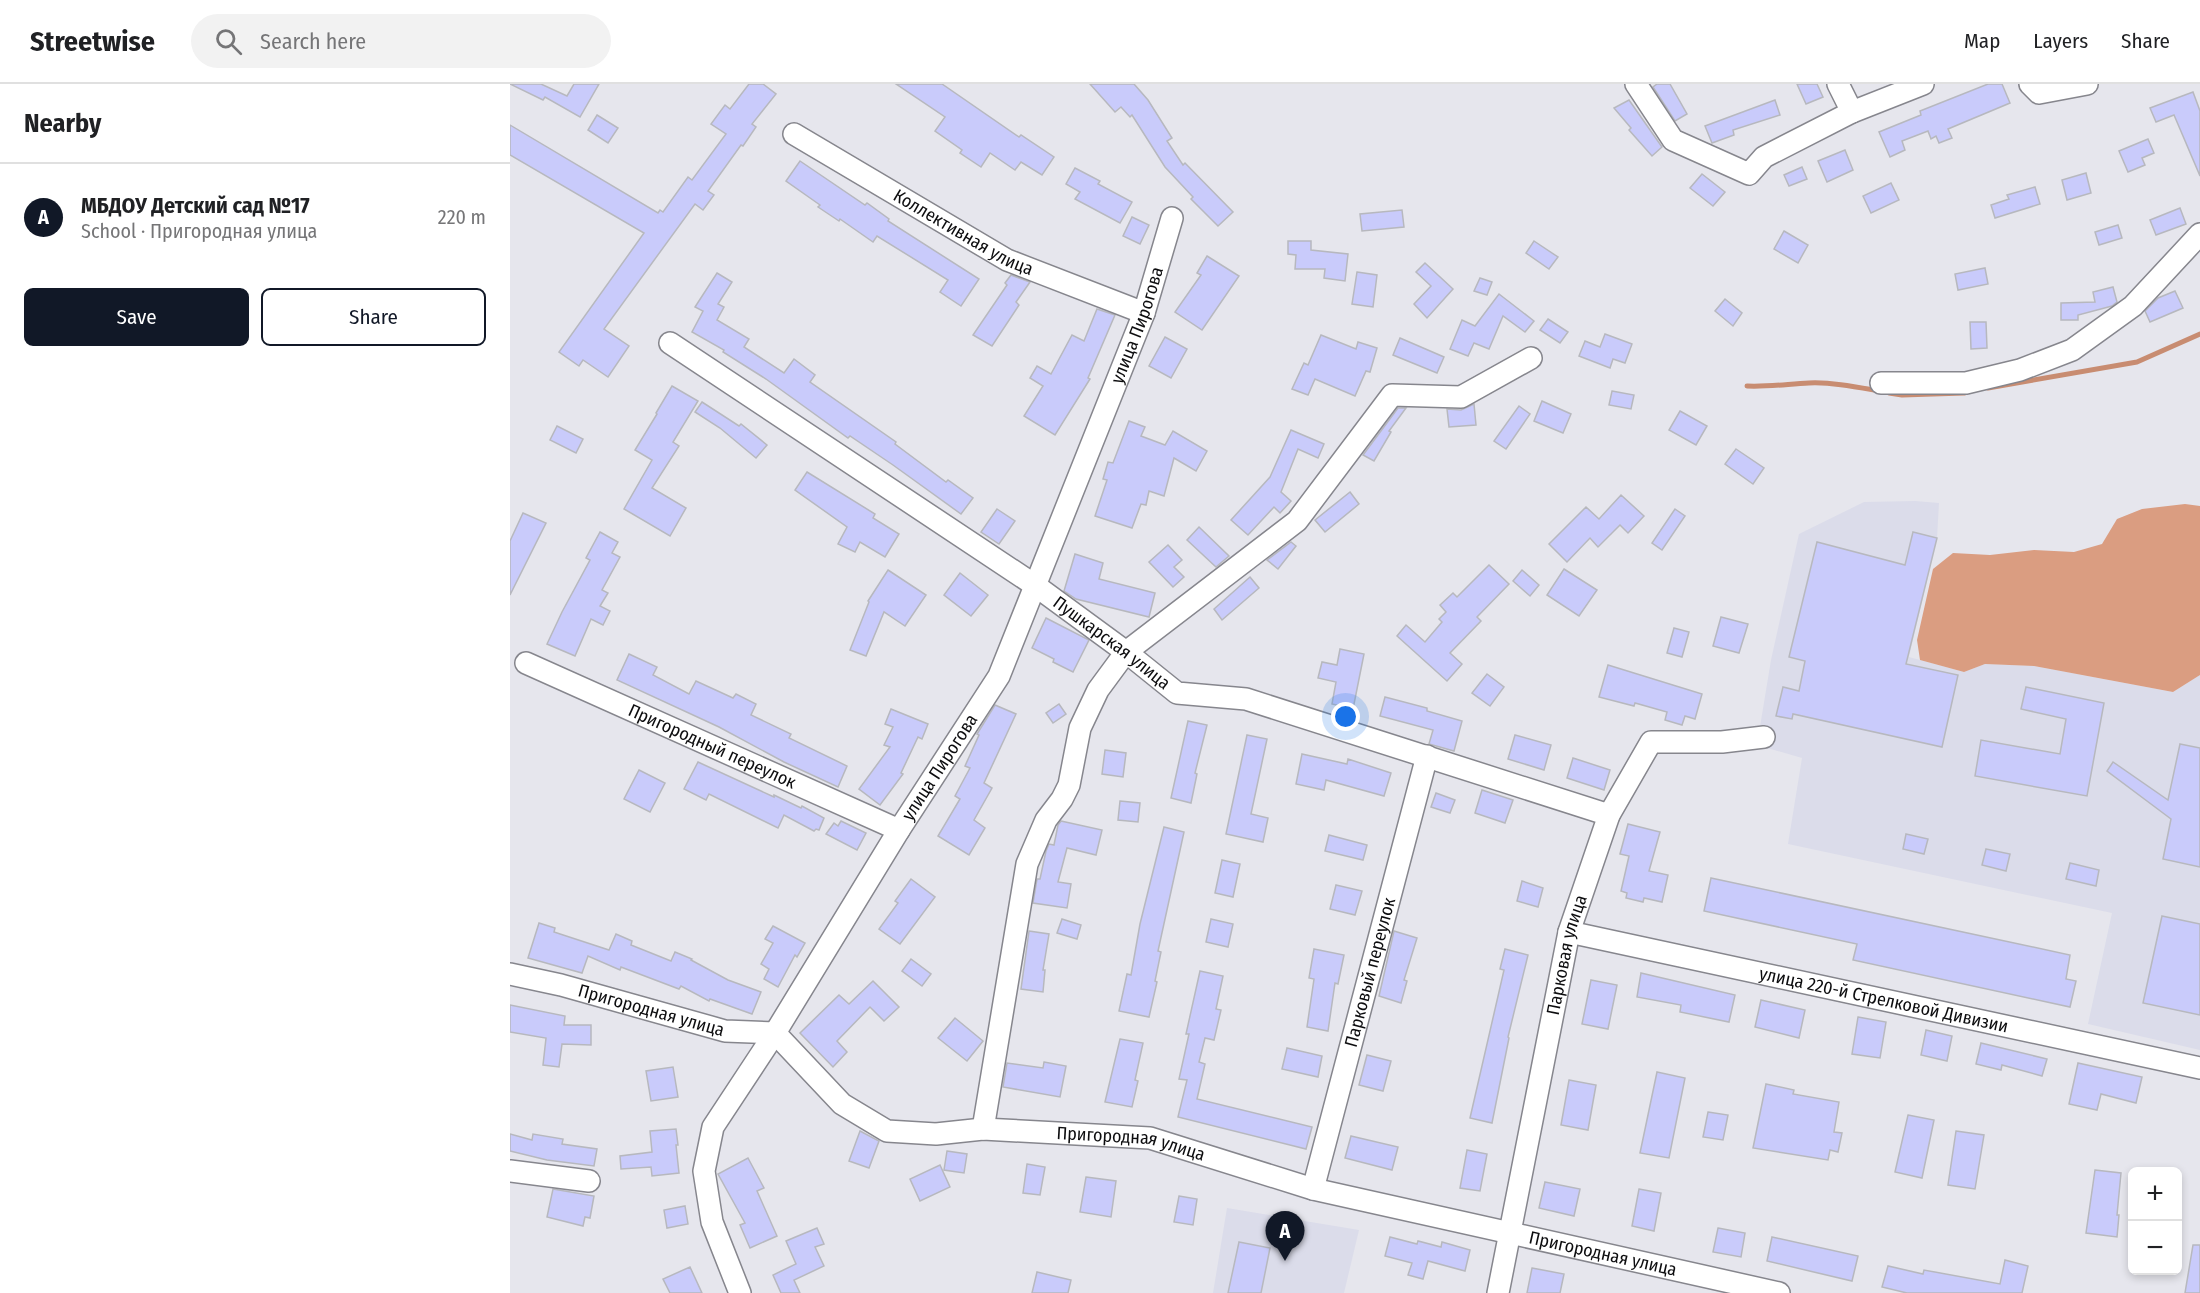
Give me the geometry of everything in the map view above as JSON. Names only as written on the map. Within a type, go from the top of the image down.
[{"type":"street","points":[[1636,84],[1672,140],[1749,174],[1764,157],[1852,112],[1923,84]]},
{"type":"street","points":[[1838,84],[1852,112]]},
{"type":"street","points":[[2030,84],[2039,93],[2087,84]]},
{"type":"street","name":"Коллективная улица","points":[[794,134],[1007,260],[1144,313]]},
{"type":"street","name":"улица Пирогова","points":[[740,1293],[712,1222],[704,1171],[713,1127],[775,1033],[899,830],[999,676],[1144,313],[1172,218]]},
{"type":"street","points":[[1881,383],[1966,383],[2020,370],[2072,350],[2133,306],[2200,234]]},
{"type":"street","name":"Пушкарская улица","points":[[670,344],[1036,586],[1126,651],[1177,693],[1246,699],[1609,815]]},
{"type":"street","points":[[983,1129],[1027,864],[1046,820],[1062,799],[1069,785],[1080,728],[1098,690],[1126,651],[1297,521],[1392,395],[1461,397],[1531,357]]},
{"type":"street","name":"Пригородный переулок","points":[[526,663],[899,830]]},
{"type":"street","name":"Парковая улица","points":[[1498,1293],[1569,932],[1609,815],[1652,742],[1722,742],[1764,737]]},
{"type":"street","name":"Парковый переулок","points":[[1313,1189],[1426,756]]},
{"type":"street","name":"улица 220-й Стрелковой Дивизии","points":[[1569,932],[2200,1068]]},
{"type":"street","name":"Пригородная улица","points":[[510,974],[561,985],[725,1031],[775,1033],[842,1104],[887,1131],[936,1134],[983,1129],[1150,1138],[1313,1189],[1779,1293]]},
{"type":"street","points":[[510,1171],[589,1181]]},
{"type":"shaded area","points":[[1864,502],[1939,503],[1937,538],[1909,657],[1964,672],[1985,664],[2034,666],[2173,692],[2200,675],[2200,1050],[2088,1024],[2112,913],[1788,844],[1802,758],[1757,745],[1771,660],[1799,534]]},
{"type":"shaded area","points":[[2185,504],[2200,506],[2200,675],[2173,692],[2034,666],[1985,664],[1964,672],[1920,660],[1917,640],[1933,569],[1953,553],[1990,555],[2034,550],[2074,552],[2102,544],[2117,519],[2142,509]]},
{"type":"shaded area","points":[[1227,1208],[1359,1230],[1344,1293],[1213,1293]]},
{"type":"building","points":[[510,84],[541,84],[567,96],[574,84],[599,84],[580,117],[545,97],[543,100]]},
{"type":"building","points":[[749,84],[763,84],[776,94],[752,124],[756,127],[743,146],[741,145],[708,191],[714,195],[703,210],[695,204],[604,329],[629,346],[608,377],[583,360],[579,366],[559,352],[644,233],[510,155],[510,125],[658,213],[660,210],[663,212],[688,177],[692,180],[726,134],[711,124],[725,105],[730,109]]},
{"type":"building","points":[[896,84],[942,84],[1019,137],[1021,135],[1054,157],[1042,175],[1021,162],[1015,170],[990,153],[981,167],[960,153],[962,150],[935,131],[945,117]]},
{"type":"building","points":[[1090,84],[1134,84],[1148,100],[1172,138],[1167,141],[1183,165],[1185,163],[1233,212],[1218,226],[1191,199],[1193,197],[1165,167],[1132,115],[1130,117],[1121,107],[1115,112]]},
{"type":"building","points":[[1657,84],[1670,84],[1687,114],[1675,121],[1653,87]]},
{"type":"building","points":[[1797,84],[1817,84],[1823,97],[1806,104]]},
{"type":"building","points":[[1988,84],[2002,84],[2010,103],[1948,129],[1952,138],[1939,143],[1936,136],[1931,139],[1928,131],[1902,141],[1905,150],[1890,157],[1879,132],[1921,115],[1920,111]]},
{"type":"building","points":[[2193,92],[2200,111],[2200,176],[2174,115],[2156,122],[2150,108]]},
{"type":"building","points":[[1629,100],[1662,147],[1652,156],[1629,130],[1631,128],[1614,108]]},
{"type":"building","points":[[1775,100],[1780,115],[1733,130],[1734,135],[1712,143],[1705,126]]},
{"type":"building","points":[[597,115],[618,128],[608,143],[588,130]]},
{"type":"building","points":[[2148,139],[2154,153],[2142,158],[2145,165],[2128,172],[2119,151]]},
{"type":"building","points":[[1845,150],[1853,170],[1827,182],[1818,161]]},
{"type":"building","points":[[800,161],[865,205],[867,203],[889,219],[888,221],[979,279],[961,306],[940,292],[948,280],[877,236],[873,242],[818,207],[820,205],[786,181]]},
{"type":"building","points":[[1802,167],[1807,179],[1789,186],[1784,175]]},
{"type":"building","points":[[1075,168],[1100,181],[1098,184],[1132,202],[1120,223],[1075,199],[1080,192],[1066,184]]},
{"type":"building","points":[[2086,173],[2091,193],[2067,200],[2062,180]]},
{"type":"building","points":[[1702,174],[1725,192],[1713,206],[1690,188]]},
{"type":"building","points":[[1891,183],[1899,200],[1871,213],[1863,196]]},
{"type":"building","points":[[2035,187],[2040,204],[1995,218],[1991,205],[2009,199],[2007,195]]},
{"type":"building","points":[[2180,208],[2186,224],[2156,235],[2150,220]]},
{"type":"building","points":[[1402,210],[1404,227],[1362,231],[1360,214]]},
{"type":"building","points":[[1132,217],[1149,225],[1140,244],[1123,236]]},
{"type":"building","points":[[2118,225],[2122,238],[2099,245],[2095,232]]},
{"type":"building","points":[[1784,231],[1808,245],[1798,263],[1774,249]]},
{"type":"building","points":[[1288,241],[1311,241],[1311,250],[1348,254],[1345,281],[1324,278],[1325,269],[1295,269],[1296,255],[1288,254]]},
{"type":"building","points":[[1534,241],[1558,257],[1549,269],[1526,253]]},
{"type":"building","points":[[1207,256],[1239,276],[1202,330],[1175,312],[1201,275],[1197,273]]},
{"type":"building","points":[[1425,263],[1453,289],[1427,318],[1414,304],[1431,286],[1416,272]]},
{"type":"building","points":[[1985,268],[1988,284],[1958,290],[1955,274]]},
{"type":"building","points":[[1357,272],[1377,275],[1373,307],[1352,304]]},
{"type":"building","points":[[717,273],[732,282],[718,304],[724,307],[717,320],[749,339],[744,347],[784,373],[794,359],[815,375],[810,382],[896,442],[895,444],[946,482],[948,480],[973,498],[961,514],[893,465],[850,436],[848,438],[766,379],[723,352],[724,350],[692,332],[703,311],[695,307]]},
{"type":"building","points":[[1011,275],[1030,282],[1016,302],[1019,305],[992,346],[973,335],[1007,285],[1005,283]]},
{"type":"building","points":[[1480,278],[1492,282],[1487,295],[1474,291]]},
{"type":"building","points":[[2113,287],[2117,302],[2112,306],[2078,315],[2078,320],[2061,320],[2061,303],[2095,302],[2093,292]]},
{"type":"building","points":[[2175,291],[2183,308],[2150,322],[2145,311],[2158,298]]},
{"type":"building","points":[[1499,294],[1534,321],[1525,332],[1503,316],[1489,349],[1474,343],[1468,356],[1450,349],[1462,320],[1475,326]]},
{"type":"building","points":[[1725,299],[1742,313],[1733,326],[1715,311]]},
{"type":"building","points":[[1097,309],[1115,315],[1088,378],[1090,379],[1055,435],[1024,416],[1043,386],[1030,378],[1037,366],[1051,374],[1072,335],[1084,341]]},
{"type":"building","points":[[1548,319],[1568,332],[1560,343],[1540,330]]},
{"type":"building","points":[[1970,322],[1986,322],[1987,348],[1971,349]]},
{"type":"building","points":[[1605,334],[1632,344],[1625,363],[1613,359],[1610,368],[1579,356],[1585,341],[1600,347]]},
{"type":"building","points":[[1321,335],[1356,349],[1358,342],[1377,348],[1370,372],[1366,371],[1355,396],[1315,379],[1308,395],[1292,389],[1304,363],[1308,365]]},
{"type":"building","points":[[1165,337],[1187,349],[1171,378],[1149,366]]},
{"type":"building","points":[[1400,338],[1444,357],[1437,373],[1393,355]]},
{"type":"building","points":[[672,386],[698,401],[673,442],[679,446],[652,488],[686,508],[670,536],[624,509],[652,460],[635,450]]},
{"type":"building","points":[[1612,391],[1634,395],[1631,409],[1609,405]]},
{"type":"building","points":[[1542,401],[1571,414],[1563,433],[1534,421]]},
{"type":"building","points":[[702,402],[739,426],[741,424],[767,445],[756,458],[720,428],[695,412]]},
{"type":"building","points":[[1474,404],[1476,425],[1449,427],[1447,409],[1461,410]]},
{"type":"building","points":[[1519,406],[1530,414],[1506,449],[1494,441]]},
{"type":"building","points":[[1398,408],[1406,408],[1389,431],[1391,432],[1374,461],[1363,455]]},
{"type":"building","points":[[1680,411],[1707,426],[1696,445],[1669,430]]},
{"type":"building","points":[[1129,421],[1145,427],[1141,436],[1165,445],[1173,431],[1207,451],[1196,471],[1174,458],[1164,496],[1149,491],[1146,505],[1141,504],[1132,528],[1095,516],[1107,480],[1103,479],[1108,462],[1113,463]]},
{"type":"building","points":[[557,426],[583,439],[576,453],[550,440]]},
{"type":"building","points":[[1291,430],[1324,444],[1318,458],[1298,449],[1281,492],[1291,501],[1280,513],[1274,507],[1248,535],[1231,520],[1270,477]]},
{"type":"building","points":[[1736,449],[1764,468],[1753,484],[1725,464]]},
{"type":"building","points":[[807,472],[875,514],[873,518],[899,534],[885,557],[860,542],[855,552],[838,544],[847,527],[795,490]]},
{"type":"building","points":[[1350,492],[1359,504],[1325,532],[1315,520]]},
{"type":"building","points":[[1621,495],[1644,516],[1628,533],[1620,525],[1598,547],[1590,538],[1567,562],[1549,544],[1586,507],[1599,519]]},
{"type":"building","points":[[997,509],[1015,521],[999,544],[981,532]]},
{"type":"building","points":[[1675,509],[1685,516],[1662,550],[1652,543]]},
{"type":"building","points":[[523,513],[546,523],[510,595],[510,541]]},
{"type":"building","points":[[1199,527],[1229,556],[1216,567],[1187,540]]},
{"type":"building","points":[[600,532],[618,542],[612,553],[620,557],[602,590],[608,593],[600,606],[610,611],[603,625],[591,619],[575,656],[547,644],[590,560],[586,558]]},
{"type":"building","points":[[1913,532],[1937,538],[1906,664],[1958,675],[1942,747],[1793,714],[1792,719],[1776,716],[1783,687],[1799,691],[1805,661],[1789,657],[1817,542],[1905,565]]},
{"type":"building","points":[[1291,542],[1296,546],[1278,569],[1267,560]]},
{"type":"building","points":[[1168,545],[1182,560],[1174,567],[1184,577],[1173,587],[1149,562]]},
{"type":"building","points":[[1075,554],[1103,563],[1099,579],[1155,593],[1149,617],[1076,599],[1064,591]]},
{"type":"building","points":[[1489,565],[1509,584],[1477,617],[1481,621],[1450,653],[1462,664],[1447,681],[1397,636],[1406,625],[1425,642],[1442,622],[1439,619],[1446,612],[1440,605],[1453,593],[1457,597]]},
{"type":"building","points":[[1564,569],[1597,590],[1579,616],[1547,595]]},
{"type":"building","points":[[888,570],[926,595],[905,626],[884,612],[866,656],[850,650],[868,601]]},
{"type":"building","points":[[1522,570],[1539,585],[1530,596],[1513,581]]},
{"type":"building","points":[[960,573],[988,595],[971,616],[944,595]]},
{"type":"building","points":[[1250,577],[1259,588],[1222,620],[1214,609]]},
{"type":"building","points":[[1721,617],[1748,624],[1739,653],[1713,646]]},
{"type":"building","points":[[1046,618],[1089,640],[1073,672],[1032,648]]},
{"type":"building","points":[[1674,628],[1689,632],[1682,657],[1667,653]]},
{"type":"building","points":[[1340,649],[1364,654],[1353,709],[1332,704],[1336,682],[1318,678],[1322,662],[1337,665]]},
{"type":"building","points":[[629,654],[657,667],[653,675],[689,694],[696,681],[733,698],[736,694],[756,704],[751,715],[791,734],[789,738],[847,766],[838,787],[784,762],[719,727],[617,680]]},
{"type":"building","points":[[1608,665],[1702,694],[1695,719],[1685,716],[1682,725],[1665,720],[1667,712],[1635,703],[1634,706],[1599,697]]},
{"type":"building","points":[[1487,674],[1504,687],[1490,706],[1472,693]]},
{"type":"building","points":[[2026,687],[2104,703],[2087,796],[1975,776],[1981,740],[2060,754],[2066,719],[2021,709]]},
{"type":"building","points":[[1385,697],[1427,708],[1427,711],[1462,721],[1454,751],[1429,744],[1433,730],[1380,716]]},
{"type":"building","points":[[1059,704],[1066,714],[1053,723],[1046,713]]},
{"type":"building","points":[[995,705],[1016,714],[984,783],[992,788],[974,820],[985,828],[969,855],[938,836],[960,799],[955,796],[970,768],[965,766],[979,735],[977,734]]},
{"type":"building","points":[[891,709],[928,724],[922,739],[918,737],[901,773],[903,774],[880,805],[859,789],[890,747],[884,745],[893,727],[885,724]]},
{"type":"building","points":[[1188,721],[1207,725],[1195,773],[1197,774],[1191,803],[1171,798]]},
{"type":"building","points":[[1247,735],[1267,739],[1251,814],[1268,818],[1263,842],[1226,834]]},
{"type":"building","points":[[1515,735],[1551,745],[1544,770],[1508,759]]},
{"type":"building","points":[[2180,744],[2200,748],[2200,867],[2163,859],[2171,819],[2107,771],[2113,762],[2168,800]]},
{"type":"building","points":[[1105,750],[1126,753],[1123,777],[1102,774]]},
{"type":"building","points":[[1302,754],[1347,764],[1348,759],[1391,773],[1384,796],[1326,780],[1324,790],[1296,784]]},
{"type":"building","points":[[1573,758],[1610,770],[1604,790],[1567,778]]},
{"type":"building","points":[[698,762],[774,797],[774,795],[801,808],[802,806],[824,818],[819,830],[814,831],[784,815],[778,828],[709,794],[706,800],[684,789]]},
{"type":"building","points":[[639,770],[665,783],[650,812],[624,799]]},
{"type":"building","points":[[1482,790],[1513,800],[1505,823],[1475,813]]},
{"type":"building","points":[[1436,793],[1455,800],[1450,813],[1431,807]]},
{"type":"building","points":[[1120,801],[1140,803],[1138,822],[1118,820]]},
{"type":"building","points":[[841,821],[866,833],[857,850],[826,834],[834,823],[838,826]]},
{"type":"building","points":[[1061,821],[1102,830],[1096,855],[1067,848],[1058,882],[1071,884],[1067,908],[1033,903],[1037,879],[1040,879],[1046,851],[1049,844],[1054,845]]},
{"type":"building","points":[[1628,824],[1660,832],[1649,871],[1668,875],[1662,902],[1644,898],[1643,902],[1626,898],[1627,893],[1621,891],[1629,856],[1620,854]]},
{"type":"building","points":[[1164,827],[1184,832],[1158,951],[1161,952],[1155,981],[1157,982],[1149,1017],[1119,1011],[1127,974],[1131,975],[1140,924]]},
{"type":"building","points":[[1906,834],[1928,839],[1924,854],[1903,849]]},
{"type":"building","points":[[1329,835],[1367,845],[1363,860],[1325,851]]},
{"type":"building","points":[[1986,849],[2010,854],[2006,871],[1982,865]]},
{"type":"building","points":[[1222,860],[1240,864],[1233,897],[1215,893]]},
{"type":"building","points":[[2070,863],[2099,870],[2096,886],[2066,879]]},
{"type":"building","points":[[1711,878],[2070,955],[2066,979],[2076,981],[2070,1007],[1853,960],[1857,944],[1704,911]]},
{"type":"building","points":[[911,879],[935,897],[900,944],[879,929],[898,903],[895,901]]},
{"type":"building","points":[[1522,881],[1543,888],[1538,907],[1517,901]]},
{"type":"building","points":[[1336,885],[1362,891],[1355,915],[1330,909]]},
{"type":"building","points":[[2162,916],[2200,924],[2200,1015],[2143,1003]]},
{"type":"building","points":[[1062,919],[1081,925],[1077,939],[1057,933]]},
{"type":"building","points":[[1211,919],[1233,924],[1228,947],[1206,942]]},
{"type":"building","points":[[539,923],[555,928],[554,932],[609,950],[616,934],[632,941],[631,945],[671,961],[675,952],[728,980],[761,992],[752,1014],[710,999],[709,1001],[681,986],[679,989],[621,967],[620,970],[588,956],[582,973],[528,958]]},
{"type":"building","points":[[773,926],[805,943],[797,957],[795,955],[778,987],[764,979],[769,969],[761,964],[773,943],[765,939]]},
{"type":"building","points":[[1029,931],[1049,934],[1043,970],[1045,970],[1043,992],[1021,989]]},
{"type":"building","points":[[1394,931],[1417,938],[1404,980],[1407,981],[1401,1003],[1379,996]]},
{"type":"building","points":[[1314,949],[1344,955],[1338,984],[1335,983],[1328,1031],[1307,1027],[1314,979],[1309,978]]},
{"type":"building","points":[[1505,949],[1528,955],[1508,1037],[1492,1123],[1470,1118],[1504,970],[1500,969]]},
{"type":"building","points":[[911,959],[931,974],[922,986],[902,971]]},
{"type":"building","points":[[1200,971],[1223,976],[1216,1009],[1221,1010],[1214,1040],[1205,1038],[1199,1062],[1205,1064],[1197,1099],[1312,1127],[1306,1149],[1178,1117],[1187,1080],[1179,1079]]},
{"type":"building","points":[[1641,973],[1735,995],[1729,1022],[1680,1012],[1681,1005],[1637,997]]},
{"type":"building","points":[[1591,980],[1617,985],[1608,1029],[1582,1024]]},
{"type":"building","points":[[873,981],[899,1007],[884,1021],[870,1007],[837,1041],[847,1052],[833,1067],[800,1033],[839,995],[849,1004]]},
{"type":"building","points":[[1761,1000],[1805,1010],[1799,1038],[1755,1027]]},
{"type":"building","points":[[510,1005],[565,1016],[564,1025],[591,1025],[591,1045],[562,1044],[559,1067],[543,1065],[546,1038],[510,1032]]},
{"type":"building","points":[[1858,1017],[1886,1022],[1880,1058],[1852,1054]]},
{"type":"building","points":[[955,1018],[983,1041],[967,1061],[938,1038]]},
{"type":"building","points":[[1926,1030],[1952,1036],[1947,1061],[1921,1055]]},
{"type":"building","points":[[1120,1039],[1143,1043],[1132,1107],[1105,1102]]},
{"type":"building","points":[[1981,1043],[2047,1059],[2042,1076],[2002,1065],[2001,1070],[1976,1064]]},
{"type":"building","points":[[1287,1048],[1322,1056],[1318,1077],[1282,1069]]},
{"type":"building","points":[[1367,1055],[1391,1061],[1383,1091],[1359,1085]]},
{"type":"building","points":[[1044,1062],[1066,1066],[1060,1097],[1003,1087],[1007,1063],[1043,1068]]},
{"type":"building","points":[[2078,1063],[2142,1077],[2136,1103],[2101,1094],[2097,1110],[2069,1104]]},
{"type":"building","points":[[673,1067],[678,1097],[651,1101],[646,1071]]},
{"type":"building","points":[[1657,1072],[1685,1078],[1669,1158],[1640,1153]]},
{"type":"building","points":[[1569,1080],[1596,1085],[1588,1130],[1561,1125]]},
{"type":"building","points":[[1766,1084],[1794,1090],[1793,1094],[1839,1102],[1834,1132],[1842,1133],[1838,1152],[1830,1150],[1828,1160],[1753,1148]]},
{"type":"building","points":[[1708,1112],[1728,1115],[1723,1140],[1703,1137]]},
{"type":"building","points":[[1908,1115],[1934,1120],[1922,1178],[1895,1172]]},
{"type":"building","points":[[676,1129],[679,1173],[652,1176],[651,1167],[621,1169],[620,1156],[652,1152],[650,1131]]},
{"type":"building","points":[[860,1131],[879,1141],[869,1168],[849,1161]]},
{"type":"building","points":[[1956,1131],[1984,1135],[1975,1189],[1948,1185]]},
{"type":"building","points":[[510,1134],[532,1140],[533,1134],[563,1139],[562,1144],[597,1149],[594,1166],[547,1160],[510,1151]]},
{"type":"building","points":[[1351,1136],[1398,1147],[1392,1170],[1345,1158]]},
{"type":"building","points":[[1467,1150],[1487,1154],[1480,1191],[1460,1188]]},
{"type":"building","points":[[947,1151],[967,1154],[964,1173],[944,1170]]},
{"type":"building","points":[[748,1158],[764,1188],[757,1191],[777,1236],[750,1248],[740,1225],[745,1223],[718,1174]]},
{"type":"building","points":[[1027,1164],[1045,1167],[1040,1195],[1023,1193]]},
{"type":"building","points":[[940,1165],[950,1187],[920,1201],[910,1179]]},
{"type":"building","points":[[2095,1170],[2121,1173],[2117,1237],[2086,1233]]},
{"type":"building","points":[[1086,1177],[1116,1181],[1111,1217],[1080,1212]]},
{"type":"building","points":[[1545,1182],[1580,1189],[1574,1216],[1539,1208]]},
{"type":"building","points":[[553,1189],[594,1196],[590,1218],[585,1217],[583,1226],[547,1217]]},
{"type":"building","points":[[1639,1189],[1661,1193],[1654,1231],[1632,1226]]},
{"type":"building","points":[[1179,1196],[1197,1199],[1193,1225],[1174,1222]]},
{"type":"building","points":[[685,1206],[688,1224],[667,1228],[664,1210]]},
{"type":"building","points":[[817,1228],[824,1244],[815,1247],[824,1266],[794,1280],[800,1293],[781,1293],[773,1275],[796,1264],[786,1241]]},
{"type":"building","points":[[1718,1228],[1745,1233],[1741,1257],[1713,1252]]},
{"type":"building","points":[[1390,1237],[1441,1247],[1442,1242],[1470,1250],[1465,1271],[1428,1261],[1423,1279],[1408,1275],[1412,1263],[1385,1256]]},
{"type":"building","points":[[1772,1237],[1858,1256],[1852,1281],[1767,1261]]},
{"type":"building","points":[[1239,1242],[1270,1248],[1261,1293],[1228,1293]]},
{"type":"building","points":[[2193,1245],[2200,1245],[2200,1293],[2185,1293]]},
{"type":"building","points":[[2005,1260],[2028,1266],[2022,1293],[1907,1293],[1882,1287],[1888,1266],[1923,1274],[1924,1270],[2000,1284]]},
{"type":"building","points":[[690,1267],[702,1293],[670,1293],[663,1279]]},
{"type":"building","points":[[1532,1268],[1564,1274],[1560,1293],[1527,1293]]},
{"type":"building","points":[[1037,1272],[1071,1280],[1068,1293],[1032,1293]]},
{"type":"waterway","points":[[1988,388],[2137,362],[2200,334]]},
{"type":"waterway","points":[[1747,386],[1818,383],[1880,391]]},
{"type":"waterway","points":[[1889,393],[1902,395],[1964,393]]},
{"type":"place","name":"МБДОУ Детский сад №17","points":[[1285,1261]]}]
